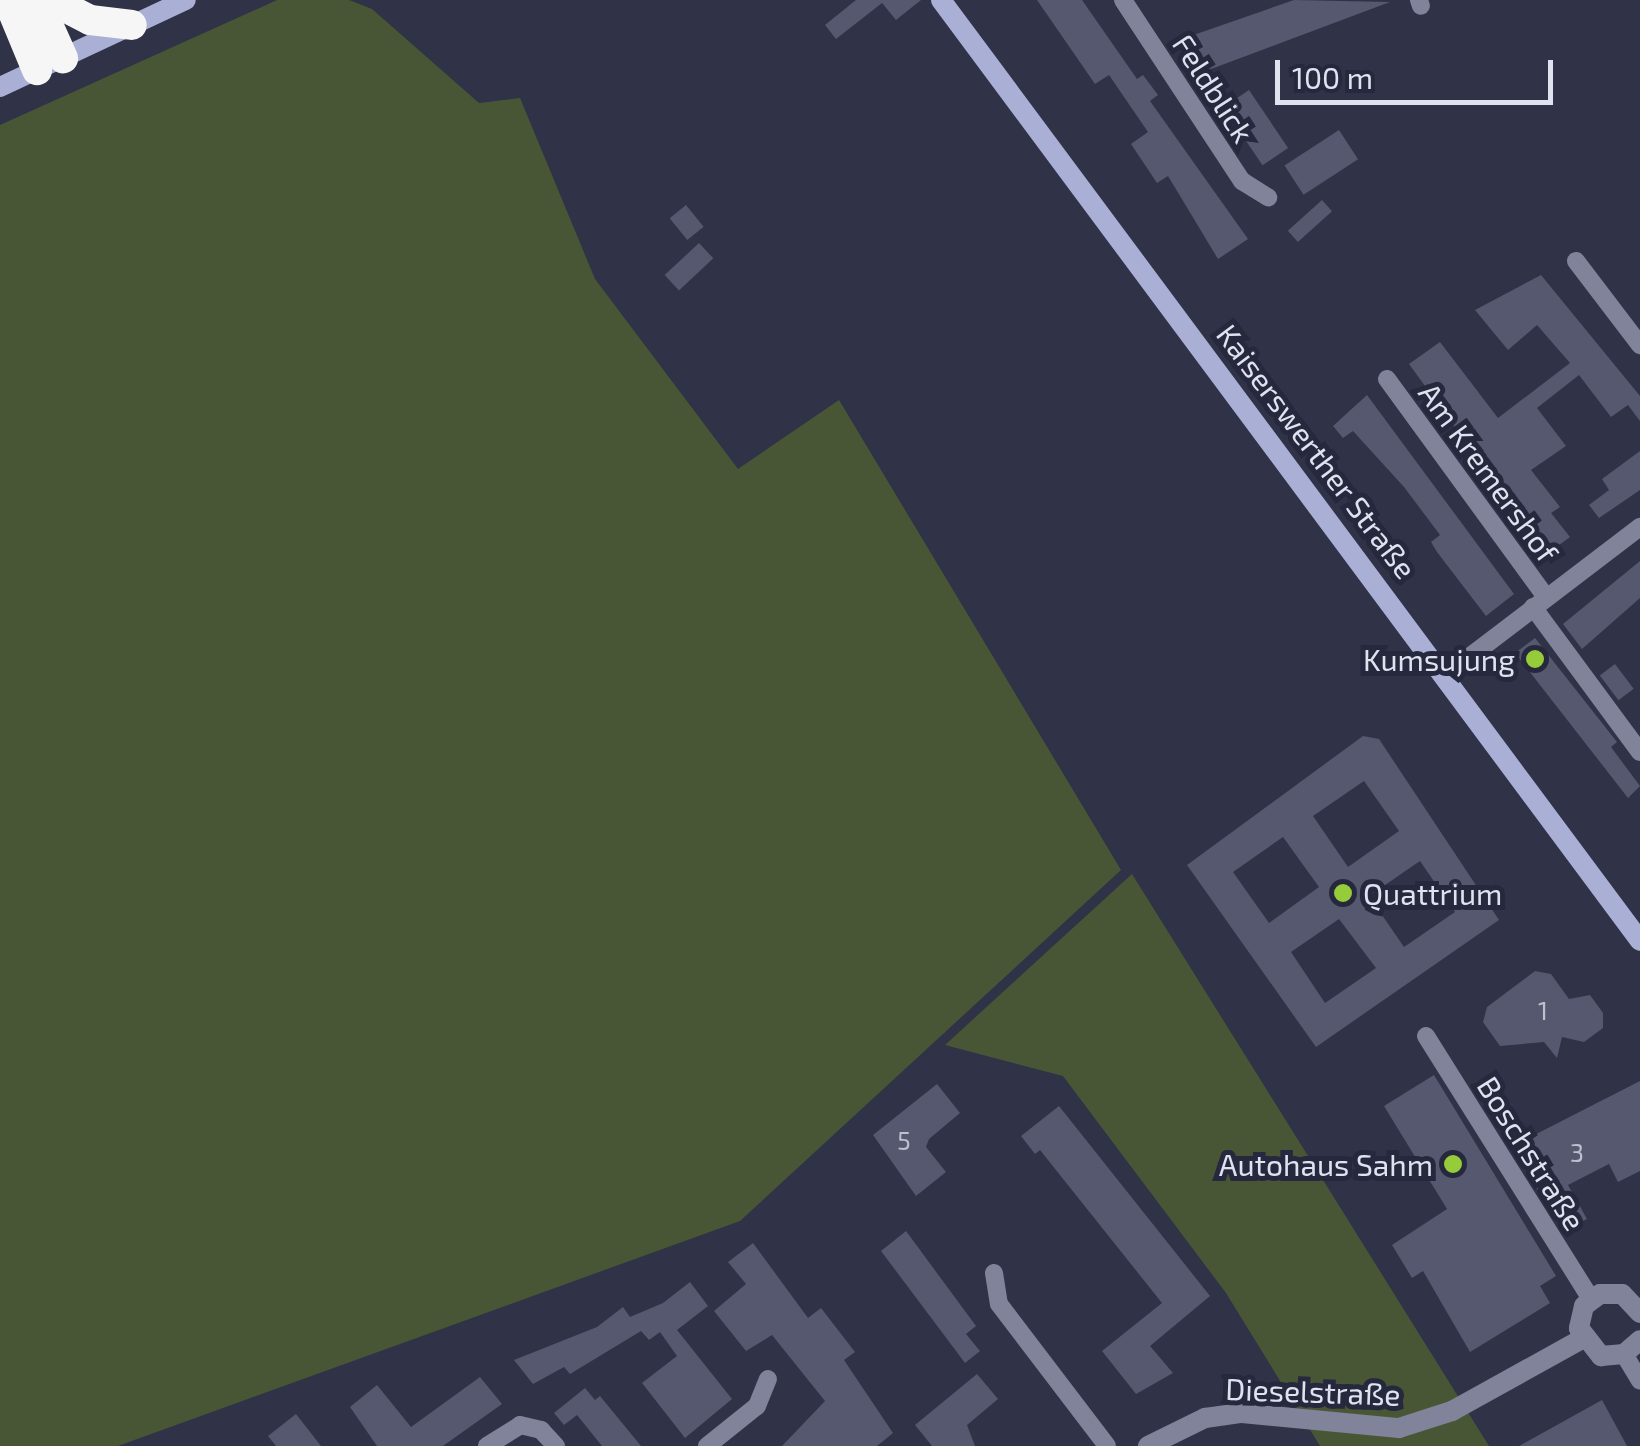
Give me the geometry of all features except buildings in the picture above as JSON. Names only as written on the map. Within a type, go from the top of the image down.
[{"type":"highway","points":[[8,0],[50,64]]},
{"type":"highway","points":[[37,0],[50,64]]},
{"type":"highway","points":[[51,0],[90,20],[132,25]]},
{"type":"main road","points":[[0,87],[186,0]]},
{"type":"main road","name":"Kaiserswerther Straße","points":[[941,0],[1446,674],[1640,941]]},
{"type":"street","name":"Feldblick","points":[[1124,0],[1242,181],[1268,196]]},
{"type":"street","points":[[1576,261],[1640,345]]},
{"type":"street","name":"Am Kremershof","points":[[1386,379],[1640,752]]},
{"type":"street","points":[[1446,674],[1640,527]]},
{"type":"street","name":"Boschstraße","points":[[1426,1036],[1590,1299]]},
{"type":"street","points":[[994,1273],[999,1304],[1107,1446]]},
{"type":"street","points":[[1637,1302],[1612,1291],[1590,1299],[1579,1316],[1582,1338],[1601,1356],[1632,1347],[1640,1381]]},
{"type":"street","name":"Dieselstraße","points":[[1148,1446],[1179,1427],[1242,1413],[1360,1428],[1410,1425],[1452,1411],[1582,1338]]},
{"type":"street","points":[[707,1446],[756,1406],[768,1379]]},
{"type":"street","points":[[486,1446],[520,1425],[541,1430],[556,1446]]},
{"type":"green space","points":[[277,0],[349,0],[372,9],[479,103],[520,98],[595,279],[738,469],[839,400],[1121,870],[740,1221],[118,1446],[0,1446],[0,125]]},
{"type":"green space","points":[[1132,874],[1489,1446],[1320,1446],[1226,1293],[1063,1076],[945,1045]]},
{"type":"place","name":"Kumsujung","points":[[1535,659]]},
{"type":"place","name":"Quattrium","points":[[1343,893]]},
{"type":"place","name":"Autohaus Sahm","points":[[1453,1164]]}]
